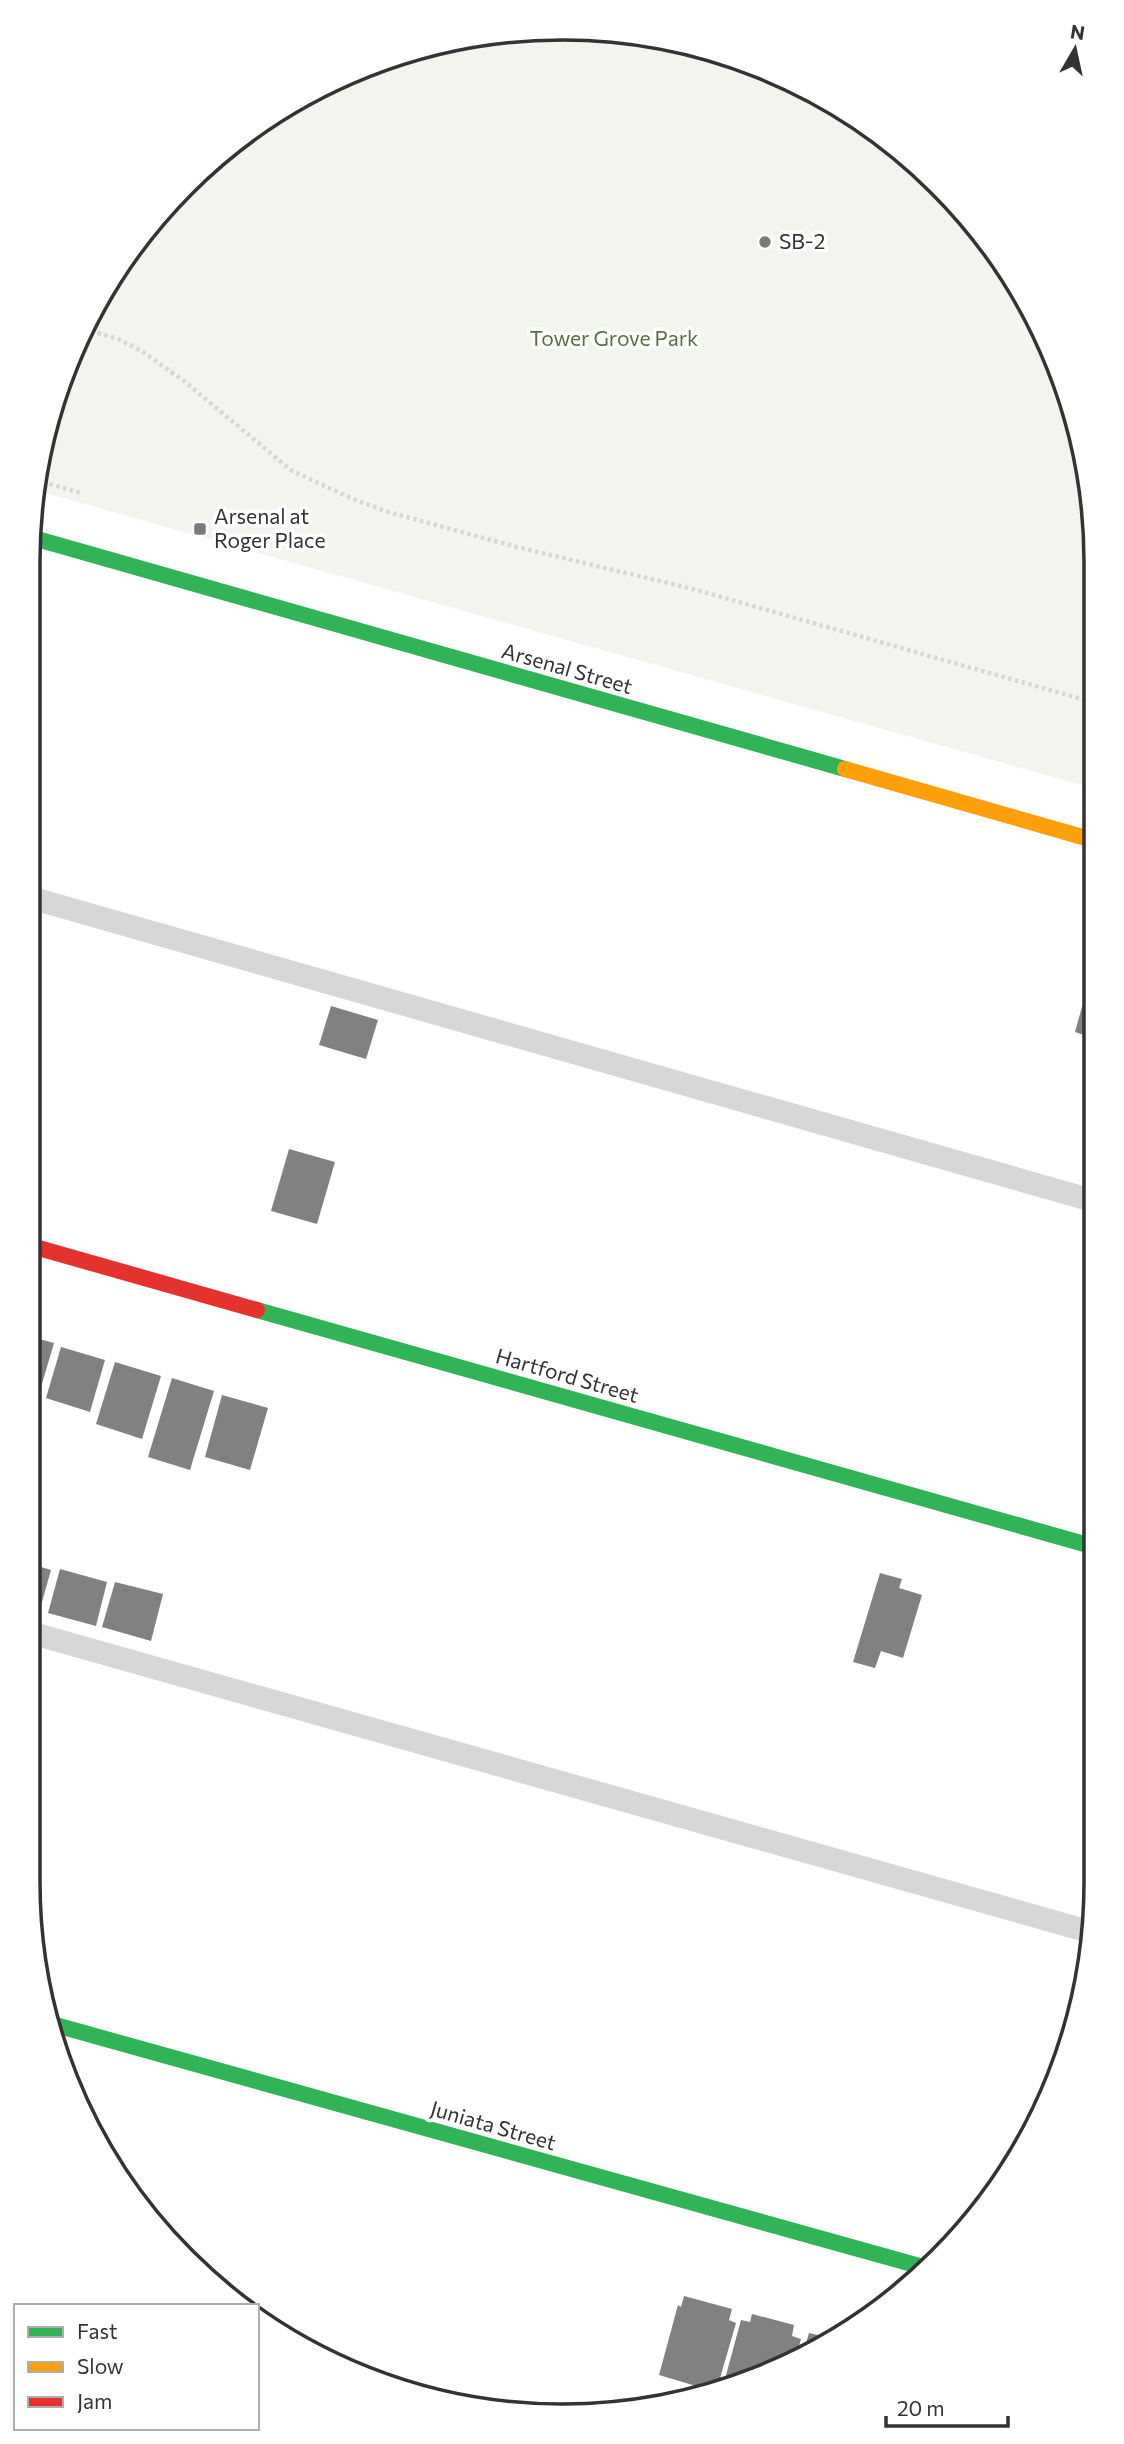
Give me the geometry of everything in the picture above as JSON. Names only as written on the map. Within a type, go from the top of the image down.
[{"type":"street","name":"Arsenal Street","points":[[41,540],[1084,837]]},
{"type":"street","name":"Hartford Street","points":[[40,1248],[1084,1544]]},
{"type":"street","name":"Juniata Street","points":[[61,2026],[916,2265]]},
{"type":"lane","points":[[40,900],[1084,1198]]},
{"type":"lane","points":[[40,1635],[1081,1929]]},
{"type":"path","points":[[94,332],[118,339],[143,352],[184,381],[292,471],[388,512],[517,547],[693,589],[1084,700]]},
{"type":"path","points":[[47,483],[81,493]]},
{"type":"green space","name":"Tower Grove Park","points":[[562,40],[596,41],[664,50],[730,68],[762,80],[823,110],[852,128],[880,148],[931,193],[976,244],[1014,301],[1030,331],[1056,394],[1066,427],[1079,494],[1084,562],[1084,786],[45,493],[58,427],[80,362],[110,301],[128,272],[148,244],[193,193],[244,148],[272,128],[331,94],[362,80],[394,68],[460,50],[528,41]]},
{"type":"building","points":[[1084,1000],[1084,1035],[1075,1032]]},
{"type":"building","points":[[331,1006],[378,1020],[366,1059],[319,1045]]},
{"type":"building","points":[[289,1149],[335,1162],[317,1224],[271,1211]]},
{"type":"building","points":[[40,1339],[54,1343],[40,1391]]},
{"type":"building","points":[[61,1347],[105,1360],[90,1412],[46,1398]]},
{"type":"building","points":[[115,1362],[161,1376],[142,1439],[96,1424]]},
{"type":"building","points":[[172,1378],[214,1391],[190,1470],[148,1457]]},
{"type":"building","points":[[222,1395],[268,1408],[250,1470],[205,1457]]},
{"type":"building","points":[[40,1567],[51,1570],[40,1609]]},
{"type":"building","points":[[60,1569],[107,1582],[96,1626],[48,1613]]},
{"type":"building","points":[[880,1573],[902,1579],[899,1588],[922,1595],[903,1658],[881,1651],[875,1668],[853,1662]]},
{"type":"building","points":[[115,1582],[163,1594],[151,1641],[102,1627]]},
{"type":"building","points":[[684,2296],[732,2309],[729,2320],[736,2323],[720,2379],[696,2386],[659,2375],[678,2305],[681,2307]]},
{"type":"building","points":[[752,2314],[794,2325],[792,2336],[801,2339],[799,2347],[725,2377],[741,2320],[750,2322]]},
{"type":"building","points":[[809,2333],[820,2336],[806,2343]]},
{"type":"traffic: fast","points":[[41,540],[845,769]]},
{"type":"traffic: fast","points":[[257,1310],[1084,1544]]},
{"type":"traffic: fast","points":[[61,2026],[916,2265]]},
{"type":"traffic: slow","points":[[845,769],[1084,837]]},
{"type":"traffic: jam","points":[[40,1248],[257,1310]]},
{"type":"place","name":"SB-2","points":[[765,242]]},
{"type":"place","name":"Arsenal at Roger Place","points":[[200,529]]}]
